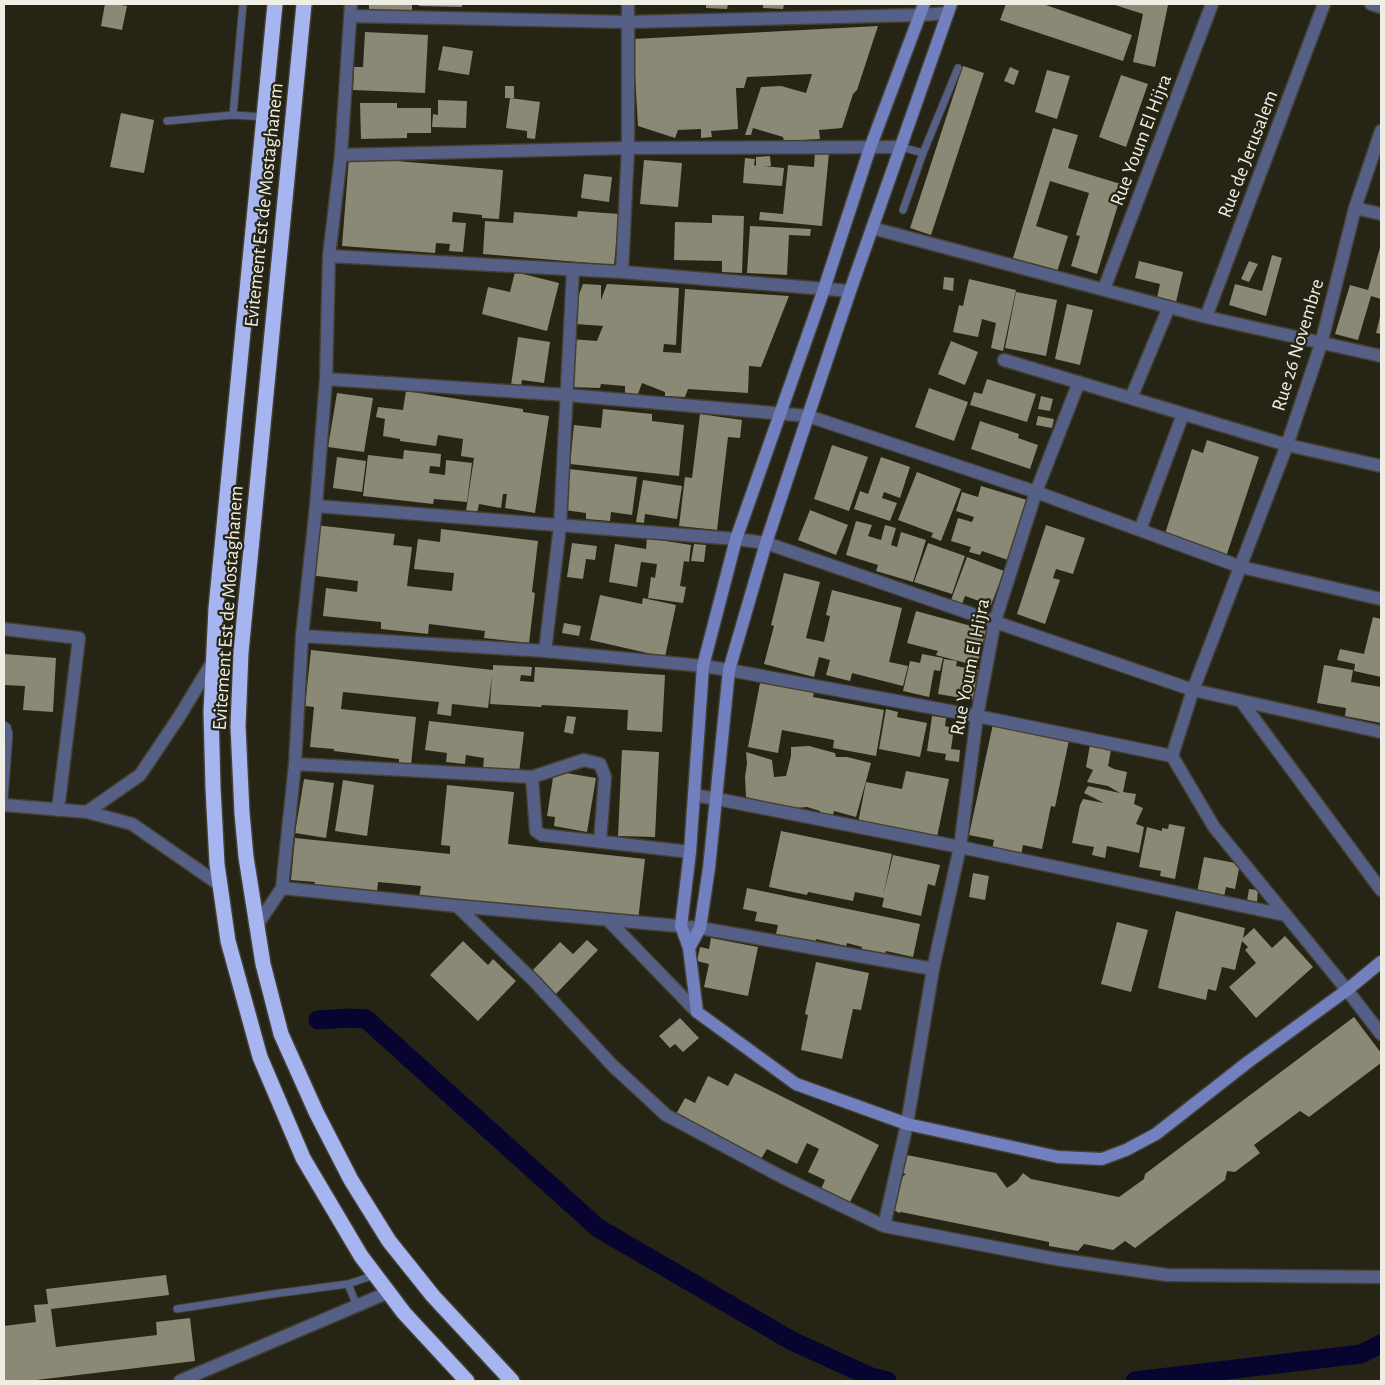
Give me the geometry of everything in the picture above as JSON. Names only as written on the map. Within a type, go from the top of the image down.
[{"type":"highway","name":"Evitement Est de Mostaghanem","points":[[275,4],[216,608],[210,711],[217,864],[228,940],[260,1057],[303,1158],[362,1256],[388,1292],[404,1313],[467,1381]]},
{"type":"highway","name":"Evitement Est de Mostaghanem","points":[[304,4],[241,652],[238,726],[246,857],[263,964],[281,1034],[316,1112],[351,1180],[389,1242],[433,1296],[512,1381]]},
{"type":"street","points":[[622,272],[628,148],[628,4]]},
{"type":"street","name":"Rue Youm El Hijra","points":[[1104,289],[1212,4]]},
{"type":"street","name":"Rue de Jerusalem","points":[[1206,317],[1324,4]]},
{"type":"street","points":[[1370,4],[1381,7]]},
{"type":"street","points":[[257,926],[282,888],[295,764],[302,636],[316,506],[326,379],[329,256],[341,155],[351,10],[628,22],[950,8],[808,416],[766,543],[730,670],[710,868],[700,928],[689,948]]},
{"type":"street","points":[[697,1012],[689,948],[681,926],[690,852],[702,666],[736,539],[824,289],[870,148],[922,10]]},
{"type":"street","name":"Rue 26 Novembre","points":[[1172,756],[1193,690],[1287,445],[1321,344],[1355,208],[1381,131]]},
{"type":"street","points":[[341,155],[628,148],[901,148]]},
{"type":"street","points":[[1355,208],[1381,214]]},
{"type":"street","points":[[872,228],[1206,317],[1321,344],[1380,354]]},
{"type":"street","points":[[329,256],[622,272],[850,291]]},
{"type":"street","points":[[544,652],[560,526],[573,269]]},
{"type":"street","points":[[1131,398],[1169,307]]},
{"type":"street","points":[[1004,360],[1287,445],[1381,466]]},
{"type":"street","points":[[326,379],[567,395],[808,416],[1036,492],[1241,567],[1381,600]]},
{"type":"street","name":"Rue Youm El Hijra","points":[[884,1226],[907,1124],[933,969],[960,847],[977,716],[995,622],[1036,492],[1079,382]]},
{"type":"street","points":[[1140,530],[1184,414]]},
{"type":"street","points":[[316,506],[736,539],[766,543],[1193,690],[1381,732]]},
{"type":"street","points":[[4,629],[79,638],[58,810]]},
{"type":"street","points":[[302,636],[544,652],[702,666],[977,716],[1172,756],[1214,827],[1381,1034]]},
{"type":"street","points":[[87,812],[140,775],[179,717],[213,661]]},
{"type":"street","points":[[1241,701],[1381,890]]},
{"type":"street","points":[[295,764],[532,777],[584,760],[600,764],[604,777],[600,842]]},
{"type":"street","points":[[532,777],[536,831],[542,835],[690,852]]},
{"type":"street","points":[[694,795],[960,847],[1285,915]]},
{"type":"street","points":[[4,805],[87,812],[132,824],[220,885]]},
{"type":"street","points":[[282,888],[700,928],[933,969]]},
{"type":"street","points":[[456,906],[535,982],[612,1066],[666,1115],[782,1177],[884,1226],[1056,1259],[1167,1275],[1381,1277]]},
{"type":"street","points":[[608,920],[697,1012],[796,1084],[907,1124],[1058,1157],[1102,1158],[1126,1150],[1156,1134],[1248,1062],[1347,990],[1381,962]]},
{"type":"street","points":[[180,1381],[388,1292]]},
{"type":"lane","points":[[233,115],[243,4]]},
{"type":"lane","points":[[903,210],[923,154],[958,68]]},
{"type":"lane","points":[[167,121],[233,115],[264,117]]},
{"type":"lane","points":[[901,148],[923,154]]},
{"type":"lane","points":[[4,725],[9,734],[4,800]]},
{"type":"lane","points":[[178,1309],[348,1284],[376,1275]]},
{"type":"lane","points":[[348,1284],[357,1306]]},
{"type":"building","points":[[105,4],[127,6],[122,30],[101,26]]},
{"type":"building","points":[[369,4],[412,4],[412,11],[369,11]]},
{"type":"building","points":[[419,4],[462,4],[462,7],[419,6]]},
{"type":"building","points":[[706,4],[728,4],[727,9],[706,8]]},
{"type":"building","points":[[763,4],[784,4],[783,9],[763,8]]},
{"type":"building","points":[[1006,4],[1043,4],[1132,35],[1123,61],[1000,20]]},
{"type":"building","points":[[1112,4],[1168,5],[1155,67],[1133,62],[1143,14]]},
{"type":"building","points":[[878,26],[842,128],[819,130],[820,139],[784,141],[783,137],[753,128],[751,135],[745,135],[761,87],[781,86],[806,93],[812,74],[747,77],[744,88],[736,88],[738,129],[711,131],[712,137],[701,138],[701,129],[678,130],[675,138],[638,126],[633,39]]},
{"type":"building","points":[[365,32],[428,35],[425,93],[353,90],[354,67],[363,67]]},
{"type":"building","points":[[443,46],[473,51],[469,75],[438,70]]},
{"type":"building","points":[[963,66],[984,73],[931,235],[910,228]]},
{"type":"building","points":[[1010,67],[1019,71],[1014,85],[1004,81]]},
{"type":"building","points":[[1047,70],[1070,76],[1057,119],[1035,112]]},
{"type":"building","points":[[1121,75],[1148,84],[1126,147],[1099,137]]},
{"type":"building","points":[[505,86],[514,86],[514,98],[505,98]]},
{"type":"building","points":[[510,98],[540,102],[535,139],[527,138],[527,131],[506,128]]},
{"type":"building","points":[[438,100],[467,101],[466,128],[432,127],[433,114],[438,115]]},
{"type":"building","points":[[360,103],[397,103],[397,108],[431,108],[431,133],[407,133],[407,138],[361,139]]},
{"type":"building","points":[[121,113],[154,120],[144,173],[110,167]]},
{"type":"building","points":[[1053,128],[1078,135],[1068,168],[1124,185],[1097,274],[1071,266],[1080,236],[1076,235],[1089,193],[1050,181],[1036,226],[1068,236],[1057,272],[1013,258]]},
{"type":"building","points":[[815,152],[829,153],[822,226],[759,220],[760,212],[783,214],[788,165],[814,167]]},
{"type":"building","points":[[770,156],[771,166],[764,166],[784,168],[782,186],[743,183],[745,158],[755,159],[754,165],[756,166],[756,157]]},
{"type":"building","points":[[349,157],[503,170],[499,219],[482,218],[482,215],[453,212],[452,222],[466,223],[463,252],[449,251],[450,244],[436,243],[435,253],[342,246]]},
{"type":"building","points":[[644,160],[682,163],[678,207],[640,204]]},
{"type":"building","points":[[584,174],[612,177],[609,202],[581,198]]},
{"type":"building","points":[[578,211],[619,214],[614,265],[483,254],[485,221],[513,223],[514,212],[577,217]]},
{"type":"building","points":[[712,215],[744,216],[742,273],[722,272],[722,261],[674,260],[675,222],[712,223]]},
{"type":"building","points":[[750,226],[811,229],[810,236],[789,235],[787,275],[747,273]]},
{"type":"building","points":[[1381,244],[1381,299],[1371,296],[1358,340],[1335,334],[1350,285],[1368,290]]},
{"type":"building","points":[[1272,255],[1282,258],[1266,316],[1229,305],[1235,284],[1262,291]]},
{"type":"building","points":[[1139,261],[1183,272],[1176,302],[1157,298],[1160,284],[1135,278]]},
{"type":"building","points":[[1249,261],[1258,264],[1249,282],[1241,279]]},
{"type":"building","points":[[515,272],[559,283],[547,331],[482,314],[488,287],[510,292]]},
{"type":"building","points":[[944,277],[954,278],[953,291],[943,289]]},
{"type":"building","points":[[969,279],[1016,290],[1003,351],[991,348],[996,323],[982,319],[978,337],[953,332],[959,305],[963,306]]},
{"type":"building","points":[[583,284],[601,285],[601,300],[607,284],[679,288],[676,345],[664,344],[663,352],[681,353],[685,289],[789,296],[761,367],[749,366],[748,393],[688,389],[685,397],[665,396],[665,392],[642,383],[638,394],[625,394],[625,386],[601,384],[600,388],[567,387],[570,339],[597,341],[603,326],[576,324],[578,297]]},
{"type":"building","points":[[1016,292],[1057,300],[1046,356],[1005,348]]},
{"type":"building","points":[[1067,304],[1093,310],[1080,365],[1055,359]]},
{"type":"building","points":[[1381,317],[1381,334],[1376,333]]},
{"type":"building","points":[[518,337],[550,342],[544,383],[522,380],[521,386],[511,385]]},
{"type":"building","points":[[951,341],[978,352],[965,385],[938,374]]},
{"type":"building","points":[[987,379],[1036,394],[1027,422],[970,405],[974,392],[982,394]]},
{"type":"building","points":[[929,388],[968,402],[954,441],[915,427]]},
{"type":"building","points":[[406,391],[523,409],[523,412],[549,416],[535,513],[505,508],[507,494],[503,494],[501,508],[479,504],[477,513],[466,511],[474,458],[461,456],[463,439],[438,435],[436,446],[400,441],[400,439],[383,436],[385,419],[376,417],[378,407],[403,410]]},
{"type":"building","points":[[337,393],[373,398],[364,452],[328,447]]},
{"type":"building","points":[[1041,396],[1053,399],[1050,411],[1038,409]]},
{"type":"building","points":[[603,409],[652,414],[652,421],[684,425],[679,476],[570,464],[574,425],[601,428]]},
{"type":"building","points":[[700,414],[742,420],[740,438],[728,437],[717,530],[679,526],[685,477],[692,478]]},
{"type":"building","points":[[1038,416],[1054,419],[1052,428],[1036,425]]},
{"type":"building","points":[[980,421],[1019,434],[1018,438],[1038,445],[1030,469],[971,449]]},
{"type":"building","points":[[1207,440],[1259,457],[1226,557],[1164,537],[1192,449],[1203,453]]},
{"type":"building","points":[[832,445],[868,457],[849,511],[814,499]]},
{"type":"building","points":[[404,450],[441,454],[440,467],[430,466],[429,473],[445,475],[446,460],[472,463],[467,502],[434,499],[433,504],[363,496],[368,455],[403,459]]},
{"type":"building","points":[[337,457],[366,461],[362,492],[333,488]]},
{"type":"building","points":[[881,457],[910,467],[900,498],[884,492],[882,498],[897,503],[890,521],[854,509],[860,491],[868,494]]},
{"type":"building","points":[[569,469],[637,477],[632,515],[611,512],[610,521],[586,519],[586,513],[564,510]]},
{"type":"building","points":[[917,472],[961,489],[941,541],[931,537],[933,533],[898,520]]},
{"type":"building","points":[[643,480],[682,486],[677,519],[645,514],[644,523],[636,522]]},
{"type":"building","points":[[981,486],[1027,500],[1008,560],[982,551],[980,555],[969,552],[971,547],[951,541],[958,518],[972,522],[974,517],[956,511],[962,492],[978,497]]},
{"type":"building","points":[[810,510],[848,525],[836,555],[798,540]]},
{"type":"building","points":[[856,521],[872,525],[868,536],[881,540],[885,525],[896,528],[891,545],[897,547],[901,532],[926,540],[913,582],[876,571],[878,565],[846,555]]},
{"type":"building","points":[[315,525],[395,534],[393,545],[412,547],[407,586],[452,591],[454,573],[414,569],[418,539],[440,542],[441,529],[538,541],[532,592],[535,593],[529,643],[484,638],[485,631],[429,624],[428,634],[381,629],[381,622],[323,616],[326,588],[357,592],[358,581],[309,575]]},
{"type":"building","points":[[1046,525],[1085,538],[1073,574],[1056,569],[1053,578],[1060,580],[1045,624],[1017,614]]},
{"type":"building","points":[[647,538],[691,545],[689,562],[684,561],[680,586],[686,587],[683,603],[648,598],[651,577],[655,578],[657,564],[641,562],[637,587],[609,582],[615,544],[646,549]]},
{"type":"building","points":[[572,543],[597,546],[595,560],[586,559],[583,579],[567,577]]},
{"type":"building","points":[[928,543],[965,556],[952,594],[914,582]]},
{"type":"building","points":[[694,544],[706,545],[704,562],[691,561]]},
{"type":"building","points":[[967,557],[1004,571],[991,605],[965,596],[962,604],[951,600]]},
{"type":"building","points":[[784,573],[820,582],[806,638],[824,642],[830,616],[826,615],[832,590],[902,608],[889,662],[908,666],[903,686],[852,673],[850,681],[826,675],[830,660],[819,657],[814,677],[764,664],[774,626],[771,625]]},
{"type":"building","points":[[600,595],[642,604],[643,598],[676,605],[665,657],[590,640]]},
{"type":"building","points":[[916,611],[986,630],[977,666],[936,655],[938,651],[907,643]]},
{"type":"building","points":[[1373,617],[1381,619],[1381,677],[1354,671],[1355,664],[1337,660],[1340,649],[1364,654]]},
{"type":"building","points":[[564,623],[581,626],[579,636],[562,633]]},
{"type":"building","points":[[311,650],[493,670],[493,665],[532,667],[531,676],[521,675],[520,681],[534,682],[535,667],[665,675],[662,732],[627,730],[628,710],[490,704],[492,676],[488,708],[452,704],[451,716],[437,714],[439,702],[343,692],[341,709],[416,717],[411,765],[399,763],[399,759],[310,747],[314,707],[305,706]]},
{"type":"building","points":[[4,654],[56,658],[53,712],[23,710],[25,686],[4,685]]},
{"type":"building","points":[[922,654],[943,658],[940,671],[934,670],[929,697],[903,691],[910,661],[920,663]]},
{"type":"building","points":[[944,659],[957,661],[956,666],[978,670],[973,700],[938,694]]},
{"type":"building","points":[[1324,665],[1353,670],[1351,682],[1381,687],[1381,723],[1345,716],[1346,708],[1317,703]]},
{"type":"building","points":[[760,683],[814,692],[813,697],[884,710],[876,756],[833,748],[834,740],[782,730],[778,753],[748,747]]},
{"type":"building","points":[[886,709],[898,712],[897,717],[927,723],[920,757],[879,749]]},
{"type":"building","points":[[567,716],[576,717],[573,734],[564,732]]},
{"type":"building","points":[[932,716],[946,718],[945,726],[954,728],[951,749],[960,750],[959,762],[945,760],[946,754],[927,751]]},
{"type":"building","points":[[429,721],[524,732],[519,773],[483,769],[484,758],[466,755],[465,764],[446,762],[447,753],[425,750]]},
{"type":"building","points":[[993,724],[1069,740],[1055,807],[1051,806],[1042,849],[1023,845],[1021,855],[992,849],[994,840],[969,835]]},
{"type":"building","points":[[1090,745],[1111,750],[1108,766],[1127,772],[1123,792],[1136,794],[1134,804],[1143,808],[1136,824],[1144,827],[1139,853],[1107,846],[1105,858],[1092,855],[1094,847],[1072,843],[1083,799],[1104,803],[1084,793],[1088,786],[1120,793],[1108,786],[1087,782],[1093,770],[1086,767]]},
{"type":"building","points":[[809,746],[835,753],[836,757],[847,757],[871,763],[856,817],[834,811],[832,819],[820,816],[820,811],[807,807],[784,809],[783,806],[770,807],[770,803],[746,797],[746,752],[772,760],[774,777],[786,776],[791,756],[791,747]]},
{"type":"building","points":[[622,750],[659,752],[655,837],[618,836]]},
{"type":"building","points":[[554,771],[596,778],[587,832],[554,826],[555,817],[547,816]]},
{"type":"building","points":[[906,771],[949,779],[936,842],[858,823],[866,782],[902,789]]},
{"type":"building","points":[[304,779],[334,783],[326,838],[295,833]]},
{"type":"building","points":[[343,780],[374,785],[367,836],[335,831]]},
{"type":"building","points":[[447,785],[514,792],[508,844],[645,859],[638,921],[419,897],[421,886],[378,882],[377,892],[314,885],[315,882],[291,880],[295,838],[450,854],[450,846],[441,845]]},
{"type":"building","points":[[1169,824],[1185,827],[1175,879],[1160,876],[1161,871],[1139,867],[1147,827],[1162,831],[1162,828],[1168,829]]},
{"type":"building","points":[[781,831],[892,854],[883,896],[893,855],[940,865],[935,886],[928,884],[921,916],[882,907],[884,898],[855,892],[853,901],[808,892],[807,895],[769,887]]},
{"type":"building","points":[[1204,857],[1240,864],[1235,889],[1226,887],[1224,897],[1197,892]]},
{"type":"building","points":[[973,873],[989,876],[985,900],[969,897]]},
{"type":"building","points":[[747,888],[920,924],[913,957],[886,951],[884,958],[861,953],[862,947],[847,943],[846,946],[816,939],[816,942],[776,934],[778,925],[755,921],[757,912],[743,909]]},
{"type":"building","points":[[1249,889],[1258,890],[1257,902],[1247,901]]},
{"type":"building","points":[[1176,911],[1245,928],[1243,938],[1254,928],[1272,948],[1285,936],[1313,967],[1256,1018],[1229,987],[1256,963],[1245,950],[1248,947],[1242,941],[1235,970],[1222,967],[1216,991],[1208,989],[1206,1000],[1158,988]]},
{"type":"building","points":[[1117,922],[1148,930],[1131,992],[1101,984]]},
{"type":"building","points":[[711,938],[758,947],[748,996],[704,987],[709,964],[697,961],[700,947],[709,949]]},
{"type":"building","points":[[587,940],[598,950],[554,996],[530,973],[560,942],[573,954]]},
{"type":"building","points":[[463,941],[488,965],[493,959],[516,981],[478,1021],[430,975]]},
{"type":"building","points":[[816,962],[869,973],[861,1010],[853,1009],[842,1059],[801,1050],[808,1015],[805,1014]]},
{"type":"building","points":[[1354,1017],[1381,1053],[1381,1063],[1309,1117],[1300,1111],[1254,1145],[1260,1153],[1235,1172],[1227,1171],[1225,1180],[1135,1248],[1125,1241],[1113,1250],[1084,1244],[1078,1251],[1049,1246],[1049,1242],[899,1213],[894,1210],[900,1179],[906,1174],[897,1172],[899,1161],[907,1155],[996,1173],[1007,1188],[1017,1181],[1023,1173],[1031,1179],[1119,1197],[1144,1179],[1145,1174]]},
{"type":"building","points":[[680,1018],[699,1038],[683,1052],[675,1044],[670,1048],[659,1036]]},
{"type":"building","points":[[735,1073],[879,1145],[849,1204],[821,1189],[825,1180],[808,1172],[819,1149],[807,1143],[797,1164],[767,1149],[761,1159],[675,1116],[685,1098],[695,1103],[708,1076],[728,1086]]},
{"type":"building","points":[[166,1275],[169,1295],[51,1309],[56,1347],[157,1335],[156,1322],[190,1318],[195,1361],[28,1381],[4,1381],[4,1326],[36,1322],[34,1305],[48,1304],[46,1289]]},
{"type":"waterway","points":[[318,1020],[366,1019],[598,1228],[792,1341],[871,1377],[887,1381]]},
{"type":"waterway","points":[[1135,1381],[1361,1354],[1381,1344]]}]
